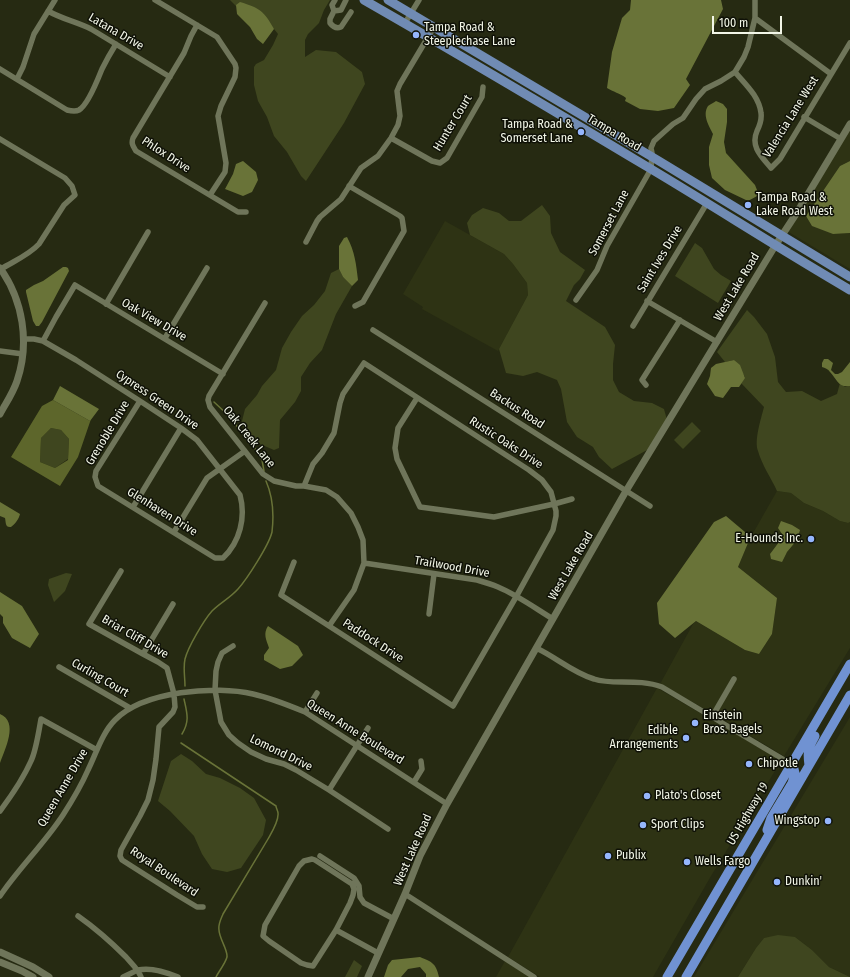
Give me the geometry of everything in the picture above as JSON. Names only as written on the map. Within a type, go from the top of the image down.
[{"type":"highway","name":"US Highway 19","points":[[667,977],[850,664]]},
{"type":"highway","points":[[686,977],[850,695]]},
{"type":"highway","points":[[809,765],[807,752],[820,726],[818,720]]},
{"type":"highway","points":[[760,850],[771,818],[792,783],[795,774],[791,764]]},
{"type":"highway","points":[[674,977],[677,972],[684,947]]},
{"type":"main road","name":"Tampa Road","points":[[364,0],[651,169],[775,246],[850,290]]},
{"type":"main road","name":"Tampa Road","points":[[388,0],[652,155],[781,236],[850,277]]},
{"type":"street","points":[[17,79],[23,67],[34,34],[55,0]]},
{"type":"street","points":[[155,0],[217,37],[235,64],[235,77],[221,106],[218,116],[226,163],[224,172],[210,195]]},
{"type":"street","points":[[335,0],[332,5],[334,11],[330,19],[332,26],[338,29],[341,27],[351,12]]},
{"type":"street","points":[[334,11],[341,10],[346,0]]},
{"type":"street","points":[[405,23],[419,0]]},
{"type":"street","points":[[735,72],[748,47],[755,18],[754,0]]},
{"type":"street","name":"Latana Drive","points":[[48,11],[58,17],[79,23],[91,29],[170,77]]},
{"type":"street","points":[[755,18],[831,74]]},
{"type":"street","name":"Phlox Drive","points":[[197,25],[170,77],[133,138],[133,146],[136,151],[238,212],[246,212]]},
{"type":"street","points":[[306,242],[320,217],[341,199],[361,168],[378,156],[392,138],[400,116],[397,91],[434,27]]},
{"type":"street","name":"Valencia Lane West","points":[[735,72],[755,95],[760,106],[762,114],[756,134],[755,146],[759,154],[772,168],[780,159],[850,43]]},
{"type":"street","points":[[0,69],[67,110],[78,111],[83,107],[116,44]]},
{"type":"street","name":"Somerset Lane","points":[[576,300],[597,270],[607,246],[651,169],[652,155],[650,148],[654,141],[673,124],[683,118],[705,89],[735,72]]},
{"type":"street","points":[[511,86],[517,77]]},
{"type":"street","name":"Hunter Court","points":[[392,138],[432,161],[440,163],[447,158],[482,97],[483,87]]},
{"type":"street","points":[[804,117],[841,139]]},
{"type":"street","name":"West Lake Road","points":[[534,977],[405,894],[420,856],[447,804],[626,491],[850,124]]},
{"type":"street","points":[[0,138],[65,178],[72,186],[75,195],[64,206],[39,244],[34,249],[0,268],[11,287],[19,307],[24,339],[23,354],[16,383],[0,414]]},
{"type":"street","points":[[349,186],[400,216],[402,218],[404,231],[363,302],[355,306]]},
{"type":"street","name":"Saint Ives Drive","points":[[632,326],[707,203]]},
{"type":"street","points":[[106,304],[148,232]]},
{"type":"street","points":[[165,338],[207,268]]},
{"type":"street","name":"Oak View Drive","points":[[42,341],[75,285],[223,374]]},
{"type":"street","points":[[647,301],[717,342]]},
{"type":"street","name":"Oak Creek Lane","points":[[265,303],[208,400],[210,407],[262,474],[274,481],[326,490],[337,497],[351,513],[363,540],[364,563],[354,590],[329,626]]},
{"type":"street","points":[[646,384],[642,380],[680,320]]},
{"type":"street","name":"Backus Road","points":[[373,330],[650,506]]},
{"type":"street","name":"Cypress Green Drive","points":[[24,339],[42,341],[76,360],[197,440],[240,494],[242,504],[241,527],[238,536],[228,554],[223,558]]},
{"type":"street","points":[[0,351],[23,354]]},
{"type":"street","name":"Rustic Oaks Drive","points":[[304,486],[313,464],[322,453],[334,433],[343,394],[364,363],[529,470],[542,480],[551,492],[556,516],[553,530],[453,706]]},
{"type":"street","points":[[417,398],[398,428],[395,448],[397,459],[420,507],[494,517],[572,499]]},
{"type":"street","name":"Grenoble Drive","points":[[94,477],[96,471],[140,401]]},
{"type":"street","points":[[133,506],[181,428]]},
{"type":"street","points":[[174,532],[207,478],[244,451]]},
{"type":"street","name":"Glenhaven Drive","points":[[94,477],[98,486],[133,506],[214,558],[223,558]]},
{"type":"street","name":"Paddock Drive","points":[[294,562],[281,595],[453,706]]},
{"type":"street","name":"Trailwood Drive","points":[[364,563],[477,580],[498,587],[553,618]]},
{"type":"street","name":"Briar Cliff Drive","points":[[121,571],[89,624],[167,668],[174,694]]},
{"type":"street","points":[[429,614],[434,574]]},
{"type":"street","points":[[143,654],[173,604]]},
{"type":"street","name":"Lomond Drive","points":[[233,646],[222,653],[218,662],[215,690],[222,725],[229,735],[238,744],[251,752],[296,770],[388,829]]},
{"type":"street","points":[[536,648],[582,674],[594,679],[606,682],[649,683],[662,687],[791,764]]},
{"type":"street","name":"Curling Court","points":[[59,667],[130,708]]},
{"type":"street","points":[[712,717],[734,679]]},
{"type":"street","name":"Queen Anne Boulevard","points":[[174,694],[215,690],[241,692],[271,698],[305,712],[447,804]]},
{"type":"street","points":[[305,712],[317,693]]},
{"type":"street","name":"Queen Anne Drive","points":[[0,896],[63,815],[88,772],[106,731],[115,720],[130,708],[148,700],[174,694]]},
{"type":"street","name":"Royal Boulevard","points":[[174,694],[174,709],[161,724],[158,730],[156,759],[148,800],[121,850],[120,856],[122,860],[176,895],[197,906],[203,907]]},
{"type":"street","points":[[0,811],[15,790],[32,760],[40,730],[41,719],[97,750]]},
{"type":"street","points":[[329,790],[368,728]]},
{"type":"street","points":[[414,782],[422,769],[421,761]]},
{"type":"street","points":[[320,856],[354,878],[359,886],[360,897],[364,903],[394,919]]},
{"type":"street","points":[[312,859],[315,860],[352,884],[354,889],[353,896],[336,930],[313,966],[301,964],[263,936],[265,925],[299,866],[304,861],[312,859]]},
{"type":"street","points":[[368,977],[405,894]]},
{"type":"street","points":[[78,916],[112,942],[138,970],[141,977]]},
{"type":"street","points":[[336,930],[378,953]]},
{"type":"street","points":[[0,952],[33,967],[49,977]]},
{"type":"street","points":[[0,962],[33,977]]},
{"type":"street","points":[[123,977],[138,970],[153,970],[178,977]]},
{"type":"shaded area","points":[[230,0],[330,0],[319,23],[308,34],[305,40],[305,57],[316,50],[336,52],[362,72],[365,84],[344,123],[306,181],[301,176],[287,152],[274,136],[267,117],[258,101],[254,85],[254,67],[256,64],[264,60],[278,34],[274,29],[236,6]]},
{"type":"shaded area","points":[[631,0],[721,0],[723,9],[686,79],[690,85],[674,108],[658,111],[640,109],[625,101],[626,98],[624,96],[607,88],[612,52],[622,18],[630,10]]},
{"type":"shaded area","points":[[240,2],[261,11],[274,29],[263,44],[257,39],[250,27],[237,14],[236,5]]},
{"type":"shaded area","points":[[716,101],[723,104],[727,109],[724,142],[726,153],[755,185],[759,195],[748,201],[725,190],[712,178],[709,165],[709,147],[713,134],[706,117],[706,109]]},
{"type":"shaded area","points":[[850,129],[850,161],[840,166],[806,216],[833,234],[850,233],[850,269],[787,231]]},
{"type":"shaded area","points":[[243,161],[256,172],[258,180],[252,192],[243,196],[225,189],[233,174],[236,164]]},
{"type":"shaded area","points":[[850,161],[850,233],[833,234],[812,226],[806,216],[840,166]]},
{"type":"shaded area","points":[[542,205],[550,216],[551,233],[560,252],[585,270],[580,279],[574,285],[566,301],[605,327],[615,345],[613,380],[619,392],[634,401],[652,403],[664,409],[667,420],[649,449],[612,469],[599,457],[593,447],[577,437],[567,422],[561,389],[557,380],[537,372],[523,376],[506,373],[499,349],[528,295],[527,283],[504,254],[470,235],[467,223],[472,215],[483,208],[499,213],[509,221],[521,221]]},
{"type":"shaded area","points":[[445,221],[504,254],[527,283],[528,295],[498,351],[422,309],[423,307],[403,294]]},
{"type":"shaded area","points":[[347,237],[356,263],[358,280],[352,286],[343,277],[339,269],[339,246],[344,238]]},
{"type":"shaded area","points":[[695,243],[702,248],[714,269],[731,281],[718,303],[675,276]]},
{"type":"shaded area","points":[[63,267],[68,268],[69,271],[42,322],[39,326],[36,326],[33,321],[26,290],[43,281]]},
{"type":"shaded area","points":[[339,269],[343,277],[352,286],[336,314],[322,350],[310,363],[301,377],[301,391],[295,402],[280,420],[279,448],[274,450],[260,444],[241,425],[245,409],[276,370],[282,348],[291,332],[302,316],[314,305],[325,291],[331,273]]},
{"type":"shaded area","points":[[747,310],[767,334],[775,357],[778,382],[786,392],[802,391],[821,401],[837,394],[840,383],[845,387],[850,386],[850,522],[848,523],[840,521],[823,511],[804,503],[791,493],[777,491],[764,466],[758,451],[757,441],[758,429],[764,407],[741,383],[745,377],[734,360],[725,362],[717,352]]},
{"type":"shaded area","points":[[824,359],[828,359],[833,363],[831,370],[835,374],[842,372],[850,362],[850,386],[843,386],[840,384],[828,370],[822,367]]},
{"type":"shaded area","points":[[734,360],[740,365],[745,378],[739,387],[731,387],[723,398],[715,396],[707,384],[711,368],[716,364]]},
{"type":"shaded area","points":[[60,386],[99,409],[90,421],[53,400]]},
{"type":"shaded area","points":[[53,400],[90,421],[91,419],[78,457],[60,486],[11,457],[42,406]],"holes":[[[51,428],[61,430],[69,439],[68,460],[55,468],[40,462],[41,438]]]},
{"type":"shaded area","points":[[692,422],[701,431],[683,449],[674,440]]},
{"type":"shaded area","points":[[51,428],[61,430],[69,439],[68,459],[55,468],[40,462],[41,438]]},
{"type":"shaded area","points":[[777,491],[791,493],[804,503],[823,511],[840,521],[847,523],[850,522],[850,648],[784,756],[716,715],[737,677],[733,675],[712,713],[660,684],[696,621],[745,650],[759,654],[772,634],[777,598],[738,567],[748,542]],"holes":[[[782,534],[797,540],[787,552],[771,559],[770,554],[779,542]]]},
{"type":"shaded area","points":[[0,502],[20,514],[17,521],[11,527],[7,526],[5,518],[0,516]]},
{"type":"shaded area","points":[[726,516],[745,532],[748,543],[738,567],[777,598],[772,634],[759,654],[745,650],[696,621],[675,638],[659,624],[657,603],[714,522]]},
{"type":"shaded area","points":[[781,521],[800,530],[797,540],[787,552],[782,562],[771,559],[770,554],[779,542],[782,534],[778,528]]},
{"type":"shaded area","points":[[66,573],[72,574],[65,591],[54,602],[48,585],[49,579]]},
{"type":"shaded area","points":[[0,592],[22,606],[39,634],[30,648],[12,638],[3,623],[3,617],[0,614]]},
{"type":"shaded area","points":[[268,626],[298,646],[303,655],[292,666],[280,669],[264,660],[264,655],[269,648],[265,634]]},
{"type":"shaded area","points":[[657,688],[781,761],[711,876],[653,977],[540,977],[508,957]]},
{"type":"shaded area","points":[[0,714],[6,718],[10,729],[0,763]]},
{"type":"shaded area","points":[[850,717],[850,977],[829,967],[812,950],[795,937],[764,938],[738,977],[694,977]]},
{"type":"shaded area","points":[[181,754],[192,761],[206,774],[220,778],[240,788],[254,798],[266,820],[263,835],[241,868],[227,872],[212,869],[202,854],[194,836],[158,801],[171,761]]},
{"type":"shaded area","points":[[778,935],[795,937],[812,950],[829,967],[850,977],[738,977],[764,938]]},
{"type":"shaded area","points":[[420,957],[428,960],[435,966],[439,977],[426,977],[426,974],[420,967],[408,969],[401,977],[384,977],[388,965],[392,960]]},
{"type":"shaded area","points":[[354,960],[362,966],[357,977],[345,977]]},
{"type":"shaded area","points":[[505,961],[530,977],[496,977]]},
{"type":"waterway","points":[[214,402],[228,415],[256,450],[262,460],[264,471]]},
{"type":"waterway","points":[[185,686],[185,659],[197,634],[212,611],[232,595],[242,584],[257,562],[270,538],[273,526],[273,513],[270,493],[266,481]]},
{"type":"waterway","points":[[182,734],[187,721],[184,699]]},
{"type":"waterway","points":[[181,743],[276,806],[278,812],[273,830],[223,914],[219,926],[219,933],[227,957],[216,977]]},
{"type":"place","name":"Tampa Road & Steeplechase Lane","points":[[416,35]]},
{"type":"place","name":"Tampa Road & Somerset Lane","points":[[581,132]]},
{"type":"place","name":"Tampa Road & Lake Road West","points":[[748,205]]},
{"type":"place","name":"E-Hounds Inc.","points":[[811,539]]},
{"type":"place","name":"Einstein Bros. Bagels","points":[[695,723]]},
{"type":"place","name":"Edible Arrangements","points":[[686,738]]},
{"type":"place","name":"Chipotle","points":[[749,764]]},
{"type":"place","name":"Plato's Closet","points":[[647,796]]},
{"type":"place","name":"Wingstop","points":[[828,821]]},
{"type":"place","name":"Sport Clips","points":[[643,825]]},
{"type":"place","name":"Publix","points":[[608,856]]},
{"type":"place","name":"Wells Fargo","points":[[687,862]]},
{"type":"place","name":"Dunkin'","points":[[777,882]]}]
